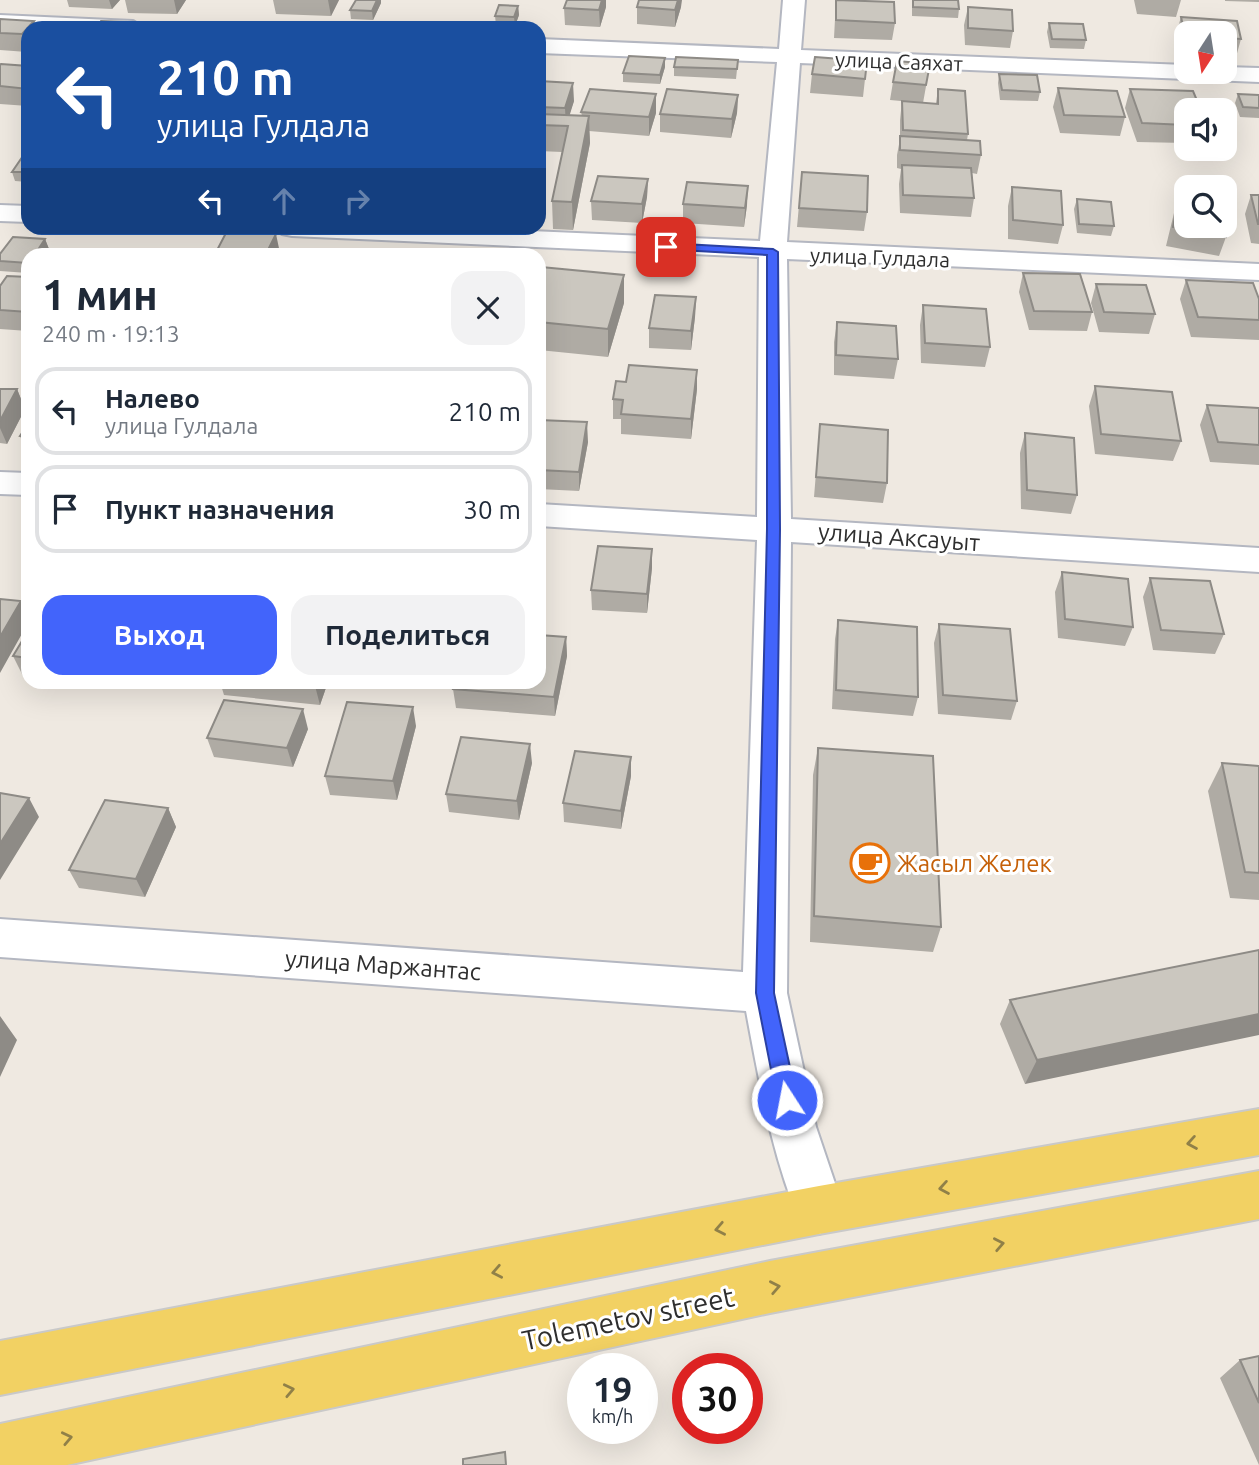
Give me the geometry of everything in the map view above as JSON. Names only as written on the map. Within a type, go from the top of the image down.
[{"type":"main road","points":[[0,1368],[819,1210],[1259,1132]]},
{"type":"main road","name":"Tolemetov street","points":[[0,1452],[770,1287],[1259,1195]]},
{"type":"street","points":[[794,0],[773,252],[774,529],[765,993],[792,1127],[819,1210]]},
{"type":"street","points":[[0,22],[21,23]]},
{"type":"street","name":"улица Саяхат","points":[[546,46],[1259,75]]},
{"type":"street","points":[[0,213],[21,214]]},
{"type":"street","name":"улица Гулдала","points":[[432,235],[1259,272]]},
{"type":"street","points":[[0,482],[21,484]]},
{"type":"street","name":"улица Аксауыт","points":[[546,515],[1259,561]]},
{"type":"street","name":"улица Маржантас","points":[[0,938],[765,993]]},
{"type":"building","points":[[356,0],[377,0],[372,11],[350,10]]},
{"type":"building","points":[[567,0],[602,0],[599,10],[564,8]]},
{"type":"building","points":[[639,0],[678,0],[675,10],[637,7]]},
{"type":"building","points":[[836,0],[894,2],[895,23],[836,20]]},
{"type":"building","points":[[913,0],[958,0],[959,9],[913,7]]},
{"type":"building","points":[[499,5],[518,6],[514,17],[495,16]]},
{"type":"building","points":[[968,7],[1012,10],[1013,31],[968,28]]},
{"type":"building","points":[[1181,17],[1237,21],[1182,21]]},
{"type":"building","points":[[0,19],[34,21],[21,21],[21,34],[0,33]]},
{"type":"building","points":[[1237,21],[1241,39],[1237,39]]},
{"type":"building","points":[[1049,23],[1083,24],[1086,40],[1052,39]]},
{"type":"building","points":[[629,56],[665,58],[660,75],[623,73]]},
{"type":"building","points":[[676,57],[738,60],[737,69],[674,67]]},
{"type":"building","points":[[815,57],[867,61],[865,79],[812,74]]},
{"type":"building","points":[[897,61],[930,64],[926,85],[893,82]]},
{"type":"building","points":[[0,65],[21,65],[21,88],[0,86]]},
{"type":"building","points":[[999,74],[1037,75],[1040,92],[1002,90]]},
{"type":"building","points":[[546,81],[573,83],[565,108],[546,107]]},
{"type":"building","points":[[1058,88],[1117,91],[1125,117],[1064,115]]},
{"type":"building","points":[[590,89],[656,94],[649,117],[581,112]]},
{"type":"building","points":[[667,89],[738,95],[732,119],[660,114]]},
{"type":"building","points":[[938,89],[965,91],[968,134],[903,130],[902,101],[938,104]]},
{"type":"building","points":[[1130,89],[1193,91],[1196,98],[1174,98],[1174,124],[1142,123]]},
{"type":"building","points":[[1238,94],[1259,95],[1259,108],[1243,107]]},
{"type":"building","points":[[546,114],[589,116],[572,202],[552,201],[568,126],[546,125]]},
{"type":"building","points":[[900,136],[980,141],[981,155],[900,150]]},
{"type":"building","points":[[21,159],[21,172],[12,172]]},
{"type":"building","points":[[902,165],[971,168],[974,198],[903,195]]},
{"type":"building","points":[[802,172],[868,176],[867,212],[799,208]]},
{"type":"building","points":[[598,176],[648,179],[642,204],[591,201]]},
{"type":"building","points":[[687,182],[748,186],[745,208],[683,204]]},
{"type":"building","points":[[1012,187],[1061,191],[1063,225],[1013,220]]},
{"type":"building","points":[[1251,195],[1259,195],[1259,224],[1258,224]]},
{"type":"building","points":[[1077,199],[1111,202],[1114,226],[1079,224]]},
{"type":"building","points":[[225,235],[276,235],[269,248],[218,248]]},
{"type":"building","points":[[13,237],[45,239],[39,248],[21,248],[21,262],[0,261],[0,254]]},
{"type":"building","points":[[546,267],[624,275],[608,329],[546,323]]},
{"type":"building","points":[[1023,273],[1080,274],[1092,312],[1034,311]]},
{"type":"building","points":[[7,276],[21,277],[21,312],[0,310],[0,286]]},
{"type":"building","points":[[1186,280],[1253,283],[1259,299],[1259,320],[1198,317]]},
{"type":"building","points":[[1096,284],[1146,285],[1155,314],[1104,312]]},
{"type":"building","points":[[655,295],[696,297],[691,331],[649,328]]},
{"type":"building","points":[[923,305],[986,309],[990,347],[925,343]]},
{"type":"building","points":[[837,322],[896,326],[898,359],[836,355]]},
{"type":"building","points":[[629,365],[697,370],[691,419],[621,414],[623,400],[613,399],[616,381],[626,382]]},
{"type":"building","points":[[1095,386],[1172,392],[1181,441],[1101,434]]},
{"type":"building","points":[[0,389],[17,389],[0,421]]},
{"type":"building","points":[[1207,405],[1259,408],[1259,445],[1218,442]]},
{"type":"building","points":[[546,420],[587,422],[579,472],[546,470]]},
{"type":"building","points":[[820,424],[888,430],[887,483],[816,477]]},
{"type":"building","points":[[1025,433],[1074,438],[1077,495],[1027,490]]},
{"type":"building","points":[[598,546],[652,549],[647,594],[591,590]]},
{"type":"building","points":[[1062,572],[1128,579],[1133,627],[1065,619]]},
{"type":"building","points":[[1150,578],[1210,581],[1224,634],[1161,630]]},
{"type":"building","points":[[0,599],[21,601],[0,637]]},
{"type":"building","points":[[838,620],[917,627],[918,697],[836,690]]},
{"type":"building","points":[[939,624],[1010,629],[1017,701],[943,695]]},
{"type":"building","points":[[546,636],[566,637],[554,697],[453,689],[546,689]]},
{"type":"building","points":[[21,643],[21,657],[13,656]]},
{"type":"building","points":[[224,700],[303,709],[287,748],[207,738]]},
{"type":"building","points":[[347,702],[413,707],[393,781],[325,776]]},
{"type":"building","points":[[461,737],[530,744],[517,801],[446,794]]},
{"type":"building","name":"Жасыл Желек","points":[[818,748],[933,756],[941,927],[814,916]]},
{"type":"building","points":[[575,751],[631,757],[621,811],[563,803]]},
{"type":"building","points":[[1222,763],[1259,766],[1259,873],[1245,872]]},
{"type":"building","points":[[0,793],[29,798],[0,844]]},
{"type":"building","points":[[105,800],[168,808],[136,879],[69,870]]},
{"type":"building","points":[[1259,950],[1259,1014],[1037,1060],[1010,1000]]},
{"type":"building","points":[[1259,1356],[1259,1403],[1240,1360]]},
{"type":"building","points":[[505,1452],[506,1465],[463,1465],[463,1459]]},
{"type":"place","name":"Жасыл Желек","points":[[870,863]]},
{"type":"route","points":[[666,247],[773,252],[774,529],[765,993],[787,1100]]}]
